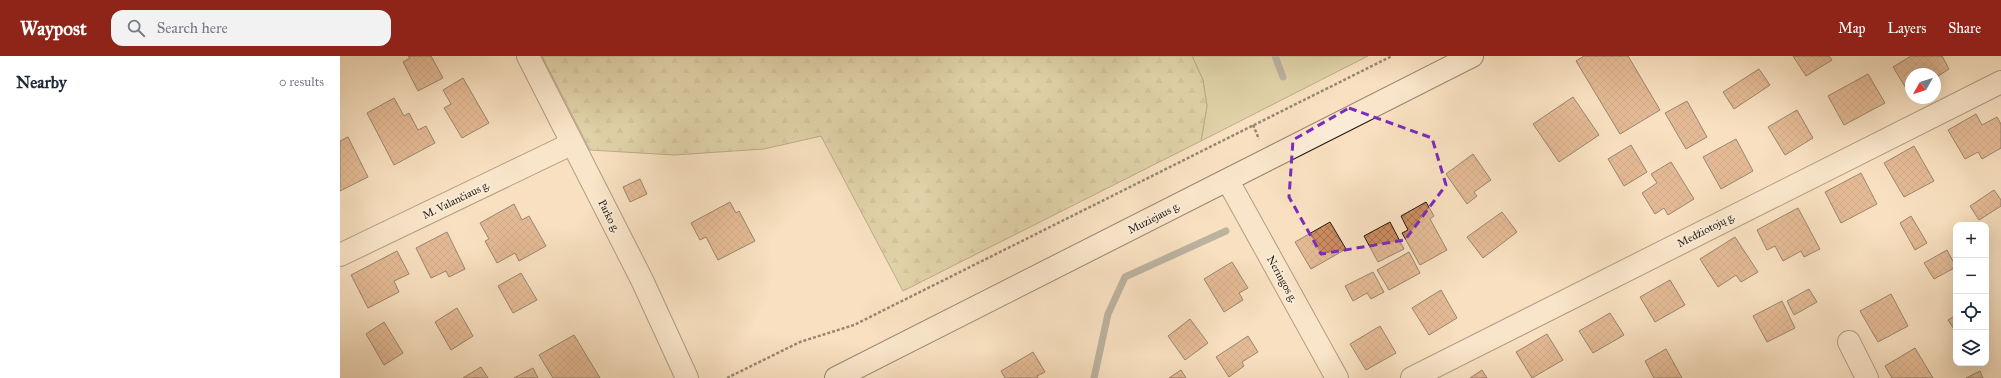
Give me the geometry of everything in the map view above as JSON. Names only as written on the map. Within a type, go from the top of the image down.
[{"type":"street","name":"Parko g.","points":[[528,56],[571,144],[642,280],[687,378]]},
{"type":"street","name":"Muziejaus g.","points":[[836,378],[1228,181],[1472,56]]},
{"type":"street","name":"Medžiotojų g.","points":[[1412,378],[2001,82]]},
{"type":"street","name":"M. Valančiaus g.","points":[[340,255],[571,144]]},
{"type":"street","name":"Neringos g.","points":[[1228,181],[1337,378]]},
{"type":"street","points":[[1849,342],[1867,378]]},
{"type":"path","points":[[727,378],[800,342],[854,325],[1392,56]]},
{"type":"highlighted area","points":[[1349,108],[1432,138],[1446,185],[1405,240],[1321,254],[1289,197],[1293,140]]},
{"type":"green space","points":[[542,56],[1192,56],[1203,80],[1207,106],[1201,141],[903,291],[821,136],[764,149],[674,155],[590,150]]},
{"type":"green space","points":[[1192,56],[1368,56],[1201,141],[1207,106],[1203,80]]},
{"type":"building","points":[[408,56],[431,56],[443,78],[418,91],[403,62],[410,58]]},
{"type":"building","points":[[1584,56],[1628,56],[1660,110],[1620,134],[1576,61]]},
{"type":"building","points":[[1793,56],[1829,56],[1832,60],[1806,76]]},
{"type":"building","points":[[1911,56],[1942,56],[1949,69],[1941,74],[1941,68],[1905,68],[1905,86],[1893,67]]},
{"type":"building","points":[[1759,69],[1770,85],[1734,109],[1723,92]]},
{"type":"building","points":[[1868,74],[1885,103],[1844,125],[1828,96]]},
{"type":"building","points":[[463,78],[489,123],[462,138],[444,108],[451,104],[443,90]]},
{"type":"building","points":[[1573,97],[1599,135],[1559,162],[1533,124]]},
{"type":"building","points":[[394,98],[404,116],[409,113],[418,130],[426,126],[435,143],[394,165],[367,113]]},
{"type":"building","points":[[1687,101],[1707,137],[1686,149],[1665,113]]},
{"type":"building","points":[[1797,110],[1813,138],[1785,155],[1768,127]]},
{"type":"building","points":[[1976,114],[1982,125],[1997,117],[2001,124],[2001,148],[1982,159],[1978,152],[1965,159],[1948,130]]},
{"type":"building","points":[[348,137],[368,177],[340,191],[340,141]]},
{"type":"building","points":[[1736,139],[1753,171],[1721,189],[1703,157]]},
{"type":"building","points":[[1631,145],[1647,172],[1624,186],[1608,159]]},
{"type":"building","points":[[1914,146],[1934,181],[1904,197],[1884,163]]},
{"type":"building","points":[[1473,154],[1491,180],[1474,192],[1477,196],[1467,204],[1446,174]]},
{"type":"building","points":[[1671,162],[1694,199],[1668,215],[1664,208],[1655,214],[1642,193],[1657,183],[1651,174]]},
{"type":"building","points":[[1861,173],[1877,204],[1841,223],[1825,192]]},
{"type":"building","points":[[640,179],[647,194],[630,202],[623,187]]},
{"type":"building","points":[[1994,190],[2001,200],[2001,206],[1979,220],[1970,206]]},
{"type":"building","points":[[730,202],[736,213],[739,211],[755,241],[718,260],[706,237],[700,240],[691,223]]},
{"type":"building","points":[[1426,202],[1434,216],[1430,219],[1447,250],[1420,265],[1402,233],[1408,230],[1401,216]]},
{"type":"building","points":[[514,204],[522,220],[529,216],[546,246],[519,261],[515,253],[497,263],[485,241],[489,239],[480,223]]},
{"type":"building","points":[[1798,208],[1820,249],[1804,257],[1801,251],[1783,261],[1775,246],[1767,250],[1757,230]]},
{"type":"building","points":[[1502,212],[1517,232],[1483,258],[1467,237]]},
{"type":"building","points":[[1911,216],[1927,243],[1915,250],[1900,223]]},
{"type":"building","points":[[1330,222],[1346,249],[1311,269],[1295,242]]},
{"type":"building","points":[[1390,222],[1404,249],[1378,262],[1364,236]]},
{"type":"building","points":[[447,232],[465,269],[449,277],[446,271],[431,278],[416,248]]},
{"type":"building","points":[[1735,237],[1758,272],[1741,282],[1736,275],[1718,287],[1700,259]]},
{"type":"building","points":[[1947,250],[1953,261],[1953,269],[1934,279],[1924,263]]},
{"type":"building","points":[[397,251],[409,274],[394,281],[399,292],[368,308],[351,275]]},
{"type":"building","points":[[1409,252],[1420,273],[1389,290],[1377,270]]},
{"type":"building","points":[[1232,262],[1248,288],[1239,293],[1243,300],[1224,312],[1204,279]]},
{"type":"building","points":[[1373,272],[1384,292],[1371,299],[1367,293],[1353,301],[1345,286]]},
{"type":"building","points":[[521,273],[537,300],[513,313],[498,286]]},
{"type":"building","points":[[1670,280],[1685,305],[1655,322],[1640,297]]},
{"type":"building","points":[[1809,289],[1817,302],[1794,315],[1787,301]]},
{"type":"building","points":[[1441,290],[1457,318],[1429,335],[1412,308]]},
{"type":"building","points":[[1891,294],[1908,326],[1878,342],[1860,311]]},
{"type":"building","points":[[1782,301],[1795,328],[1767,342],[1753,316]]},
{"type":"building","points":[[457,308],[473,336],[451,350],[435,322]]},
{"type":"building","points":[[1610,313],[1624,335],[1593,353],[1579,331]]},
{"type":"building","points":[[1953,317],[1953,328],[1948,320]]},
{"type":"building","points":[[1190,319],[1208,343],[1185,360],[1168,336]]},
{"type":"building","points":[[384,322],[403,353],[384,365],[366,334]]},
{"type":"building","points":[[1380,326],[1396,353],[1366,370],[1350,344]]},
{"type":"building","points":[[1547,334],[1563,360],[1532,378],[1516,352]]},
{"type":"building","points":[[574,335],[600,378],[553,378],[539,355]]},
{"type":"building","points":[[1248,336],[1258,352],[1242,362],[1244,366],[1229,377],[1216,357]]},
{"type":"building","points":[[1915,348],[1933,378],[1892,378],[1885,366]]},
{"type":"building","points":[[1666,349],[1682,378],[1654,378],[1645,361]]},
{"type":"building","points":[[1033,352],[1045,372],[1037,376],[1038,378],[1005,378],[1001,371]]},
{"type":"building","points":[[481,367],[488,378],[463,378]]},
{"type":"building","points":[[533,368],[538,378],[514,378]]},
{"type":"building","points":[[1181,370],[1186,378],[1169,378]]},
{"type":"building","points":[[1482,370],[1487,378],[1470,378]]},
{"type":"building","points":[[1980,371],[1983,378],[1966,378]]},
{"type":"waterway","points":[[1275,56],[1283,77]]},
{"type":"waterway","points":[[1094,378],[1108,314],[1125,277],[1226,231]]}]
